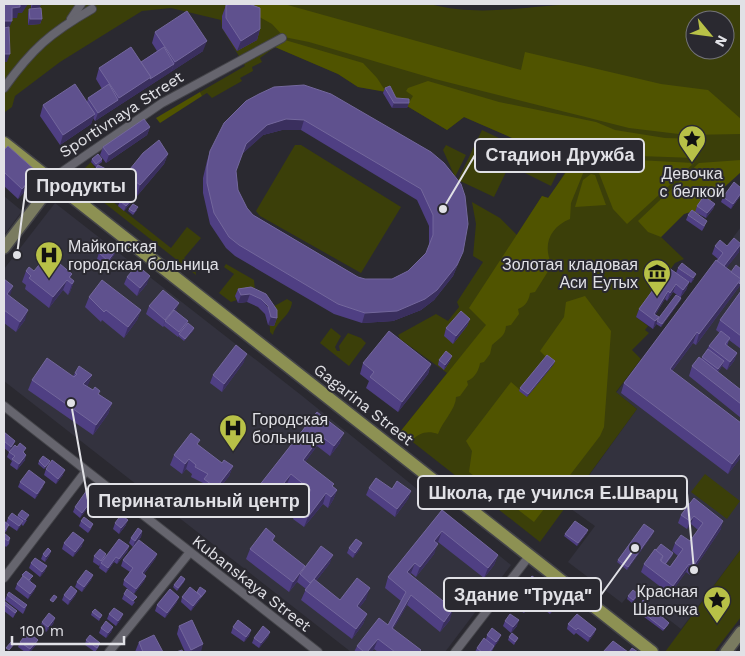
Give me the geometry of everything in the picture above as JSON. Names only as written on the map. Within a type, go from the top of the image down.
[{"type":"main road","name":"Gagarina Street","points":[[4,143],[652,652]]},
{"type":"main road","name":"Sportivnaya Street","points":[[4,248],[54,182]]},
{"type":"main road","points":[[726,652],[741,632]]},
{"type":"street","points":[[63,26],[81,4]]},
{"type":"street","points":[[4,88],[33,49],[63,26],[92,9]]},
{"type":"street","name":"Sportivnaya Street","points":[[54,182],[62,172],[162,103],[282,38]]},
{"type":"street","name":"Kubanskaya Street","points":[[4,406],[318,652]]},
{"type":"street","points":[[4,578],[86,471]]},
{"type":"street","points":[[109,652],[190,552]]},
{"type":"street","points":[[455,652],[530,555]]},
{"type":"shaded area","points":[[254,4],[284,4],[521,70],[525,52],[661,84],[708,90],[741,119],[741,134],[687,135],[629,128],[435,79],[309,42],[284,37],[272,24],[252,13]]},
{"type":"shaded area","points":[[285,40],[363,63],[377,78],[386,92],[358,87],[338,74],[275,47]]},
{"type":"shaded area","points":[[428,81],[499,102],[596,122],[615,130],[665,138],[700,139],[702,143],[695,158],[639,156],[597,169],[586,166],[571,203],[570,219],[557,227],[550,238],[548,250],[552,265],[535,292],[530,293],[527,303],[518,309],[519,314],[511,325],[506,326],[503,335],[492,345],[490,354],[484,362],[480,363],[478,371],[474,376],[467,381],[468,385],[460,396],[456,397],[454,406],[438,434],[423,433],[411,441],[400,432],[486,325],[469,308],[542,196],[548,198],[572,164],[464,117],[447,130],[407,106],[413,96],[406,91],[408,88]]},
{"type":"shaded area","points":[[200,92],[202,96],[160,123],[156,118]]},
{"type":"shaded area","points":[[637,160],[694,163],[627,224],[613,209],[599,173]]},
{"type":"shaded area","points":[[741,160],[741,172],[706,204],[697,217],[690,212],[684,214],[661,237],[648,232],[638,221],[699,163]]},
{"type":"shaded area","points":[[591,174],[595,175],[606,205],[575,207],[583,180]]},
{"type":"shaded area","points":[[4,196],[22,211],[4,235]]},
{"type":"shaded area","name":"Городская больница","points":[[55,203],[301,395],[511,565],[445,652],[351,652],[4,381],[4,269]]},
{"type":"shaded area","points":[[741,227],[741,549],[681,629],[632,591],[622,603],[568,562],[595,526],[567,506],[637,409],[616,393]]},
{"type":"shaded area","points":[[585,296],[611,331],[604,427],[600,436],[534,522],[469,472],[472,451],[466,441],[511,382],[527,396],[553,364],[540,351],[564,317],[566,302]]},
{"type":"green space","points":[[601,3],[741,4],[741,172],[703,202],[697,217],[690,212],[684,214],[661,237],[684,259],[675,263],[636,317],[648,326],[645,330],[649,333],[632,350],[641,359],[616,392],[637,409],[540,542],[400,432],[447,373],[400,339],[398,335],[436,314],[448,321],[459,307],[457,302],[483,262],[473,256],[476,224],[472,202],[500,218],[517,235],[542,196],[549,198],[571,163],[464,117],[447,130],[407,106],[394,103],[388,92],[358,87],[338,74],[275,47],[260,58],[262,62],[252,67],[253,71],[240,78],[242,81],[212,98],[207,93],[202,96],[200,92],[245,66],[222,28],[221,20],[171,8],[142,11],[60,62],[15,96],[12,107],[5,112],[4,4],[90,4],[92,9],[95,4],[430,4],[468,10],[506,10]]},
{"type":"green space","points":[[482,130],[518,147],[494,197],[458,180]]},
{"type":"green space","points":[[295,145],[301,145],[401,207],[361,273],[260,216],[256,211]]},
{"type":"green space","points":[[446,145],[466,155],[455,177],[443,150]]},
{"type":"green space","points":[[522,149],[560,167],[551,186],[513,167]]},
{"type":"green space","points":[[91,162],[96,170],[92,178],[107,187],[103,194],[171,248],[187,227],[201,238],[184,258],[195,267],[196,275],[74,179]]},
{"type":"green space","points":[[226,264],[254,280],[255,292],[235,297],[237,300],[231,302],[219,293],[234,274],[224,267]]},
{"type":"green space","points":[[287,299],[292,302],[291,307],[277,326],[273,335],[270,332],[269,309]]},
{"type":"green space","points":[[331,328],[341,336],[335,347],[337,351],[340,351],[339,346],[348,333],[361,338],[366,343],[349,366],[320,343]]},
{"type":"green space","points":[[705,474],[740,501],[727,519],[691,492]]},
{"type":"green space","points":[[741,549],[741,617],[714,652],[665,652]]},
{"type":"building","points":[[4,4],[20,4],[20,7],[12,8],[12,21],[4,21]]},
{"type":"building","points":[[249,4],[260,8],[260,29],[241,41],[226,18],[226,5]]},
{"type":"building","points":[[41,8],[42,19],[30,19],[29,9]]},
{"type":"building","points":[[187,11],[207,41],[175,62],[155,32]]},
{"type":"building","points":[[9,27],[10,54],[4,54],[4,28]]},
{"type":"building","points":[[131,47],[151,77],[119,98],[99,68]]},
{"type":"building","points":[[164,47],[174,64],[150,79],[151,77],[141,62]]},
{"type":"building","points":[[75,84],[95,114],[63,135],[43,105]]},
{"type":"building","points":[[109,84],[118,100],[98,113],[88,98]]},
{"type":"building","points":[[304,85],[331,94],[431,152],[444,163],[461,184],[465,196],[468,224],[463,252],[457,265],[437,290],[425,299],[397,311],[365,313],[338,304],[239,245],[229,237],[214,213],[207,183],[210,151],[224,123],[246,101],[274,87]],"holes":[[[286,119],[304,120],[421,189],[433,215],[433,235],[426,253],[408,271],[392,279],[365,279],[358,277],[253,215],[247,208],[238,190],[236,171],[246,144],[267,125]]]},
{"type":"building","points":[[390,86],[396,98],[409,99],[409,103],[394,103],[385,88]]},
{"type":"building","points":[[144,119],[150,127],[109,155],[103,147]]},
{"type":"building","points":[[159,140],[168,154],[140,185],[126,174],[143,153]]},
{"type":"building","points":[[8,146],[37,172],[22,189],[4,172],[4,150]]},
{"type":"building","points":[[98,154],[102,159],[96,164],[92,159]]},
{"type":"building","points":[[98,165],[114,173],[109,181],[93,173]]},
{"type":"building","points":[[734,182],[741,188],[741,193],[733,204],[723,197]]},
{"type":"building","points":[[130,188],[137,193],[126,206],[120,201]]},
{"type":"building","points":[[704,196],[715,204],[707,213],[697,206]]},
{"type":"building","points":[[133,204],[138,207],[134,212],[129,209]]},
{"type":"building","points":[[692,210],[707,221],[704,226],[688,215]]},
{"type":"building","points":[[734,238],[741,244],[724,266],[717,261],[723,253],[715,246],[720,240],[727,246]]},
{"type":"building","points":[[107,243],[116,250],[108,261],[99,253]]},
{"type":"building","points":[[48,254],[72,274],[69,277],[74,281],[72,284],[67,280],[53,297],[29,278],[31,276],[26,271],[29,267],[34,271]]},
{"type":"building","points":[[716,260],[741,279],[699,334],[697,332],[670,369],[741,423],[741,452],[732,464],[624,383]]},
{"type":"building","points":[[682,263],[696,274],[693,278],[678,268]]},
{"type":"building","points":[[137,265],[150,276],[140,288],[127,277]]},
{"type":"building","points":[[736,265],[741,269],[741,279],[731,272]]},
{"type":"building","points":[[669,268],[689,282],[683,290],[676,284],[670,293],[668,291],[654,314],[659,317],[655,321],[639,309]]},
{"type":"building","points":[[4,279],[13,286],[7,294],[28,310],[20,322],[4,310]]},
{"type":"building","points":[[102,280],[141,310],[128,327],[106,310],[104,312],[89,297]]},
{"type":"building","points":[[251,287],[266,294],[277,310],[277,318],[271,317],[268,306],[261,299],[250,294],[241,295],[238,289]]},
{"type":"building","points":[[163,290],[179,303],[165,320],[149,306]]},
{"type":"building","points":[[741,291],[741,336],[720,320]]},
{"type":"building","points":[[676,295],[681,298],[662,324],[657,321],[658,319]]},
{"type":"building","points":[[174,310],[188,321],[179,332],[165,321]]},
{"type":"building","points":[[461,311],[470,319],[456,336],[446,328]]},
{"type":"building","points":[[188,323],[194,328],[185,339],[179,334]]},
{"type":"building","points":[[389,331],[431,364],[402,402],[370,377],[374,372],[363,363]]},
{"type":"building","points":[[721,331],[730,338],[725,344],[737,353],[730,362],[709,346]]},
{"type":"building","points":[[236,345],[247,354],[224,384],[213,375]]},
{"type":"building","points":[[708,349],[724,361],[718,369],[702,357]]},
{"type":"building","points":[[446,351],[452,356],[445,365],[439,360]]},
{"type":"building","points":[[547,355],[555,361],[528,394],[520,388]]},
{"type":"building","points":[[699,357],[741,390],[741,404],[692,366]]},
{"type":"building","points":[[47,358],[74,377],[79,366],[92,375],[83,384],[93,390],[95,387],[100,391],[98,394],[112,403],[96,425],[32,380]]},
{"type":"building","points":[[317,412],[344,433],[334,446],[321,436],[303,460],[334,484],[332,486],[337,490],[331,497],[326,493],[308,517],[297,509],[311,490],[291,474],[269,502],[255,491]]},
{"type":"building","points":[[4,432],[15,441],[11,447],[4,441]]},
{"type":"building","points":[[191,433],[200,440],[197,444],[222,463],[224,460],[233,466],[216,488],[204,479],[208,474],[195,467],[196,465],[189,459],[185,464],[174,455]]},
{"type":"building","points":[[20,443],[26,448],[23,452],[26,455],[19,464],[12,459],[15,456],[9,452],[15,445],[17,447]]},
{"type":"building","points":[[43,456],[50,461],[45,467],[39,461]]},
{"type":"building","points":[[52,460],[65,470],[58,479],[46,469]]},
{"type":"building","points":[[29,470],[45,482],[37,494],[20,482]]},
{"type":"building","points":[[376,478],[392,489],[397,481],[411,491],[397,509],[369,488]]},
{"type":"building","points":[[87,490],[95,496],[82,513],[75,507]]},
{"type":"building","points":[[694,498],[723,521],[693,567],[689,564],[673,586],[644,564],[655,549],[663,556],[660,560],[670,567],[683,549],[675,543],[681,535],[690,541],[703,523],[694,516],[690,521],[681,515]]},
{"type":"building","points":[[22,510],[29,515],[25,520],[18,515]]},
{"type":"building","points":[[442,510],[498,555],[488,568],[442,531],[434,541],[438,544],[420,567],[415,563],[407,572],[453,609],[444,622],[411,595],[392,628],[421,650],[419,652],[395,652],[378,639],[367,652],[364,652],[357,646],[379,618],[388,625],[406,592],[388,577]]},
{"type":"building","points":[[12,513],[23,521],[19,526],[8,518]]},
{"type":"building","points":[[121,515],[128,520],[121,528],[115,523]]},
{"type":"building","points":[[84,517],[93,524],[90,528],[81,521]]},
{"type":"building","points":[[4,521],[9,525],[5,530],[4,530]]},
{"type":"building","points":[[575,521],[588,530],[578,543],[565,534]]},
{"type":"building","points":[[644,524],[654,531],[628,567],[618,560]]},
{"type":"building","points":[[138,528],[142,531],[135,541],[131,538]]},
{"type":"building","points":[[266,528],[275,536],[272,540],[305,566],[293,582],[250,549]]},
{"type":"building","points":[[73,532],[84,540],[75,552],[64,543]]},
{"type":"building","points":[[4,533],[10,538],[8,541],[4,538]]},
{"type":"building","points":[[119,539],[129,546],[119,559],[116,557],[108,568],[101,563]]},
{"type":"building","points":[[356,539],[362,543],[355,553],[349,548]]},
{"type":"building","points":[[139,540],[157,554],[142,573],[146,576],[136,589],[124,580],[133,568],[123,560]]},
{"type":"building","points":[[661,544],[673,553],[665,564],[661,561],[663,556],[656,550]]},
{"type":"building","points":[[321,546],[333,555],[310,583],[300,574]]},
{"type":"building","points":[[48,548],[51,551],[46,557],[43,554]]},
{"type":"building","points":[[100,549],[106,554],[101,561],[94,556]]},
{"type":"building","points":[[35,558],[47,566],[42,572],[31,563]]},
{"type":"building","points":[[86,570],[93,575],[84,587],[77,582]]},
{"type":"building","points":[[26,571],[33,576],[29,580],[22,575]]},
{"type":"building","points":[[23,576],[36,586],[30,594],[17,584]]},
{"type":"building","points":[[181,576],[185,579],[178,588],[174,585]]},
{"type":"building","points":[[532,576],[542,583],[536,591],[532,588],[527,594],[522,590]]},
{"type":"building","points":[[357,578],[370,588],[357,606],[367,614],[356,629],[305,590],[314,579],[340,600]]},
{"type":"building","points":[[71,586],[77,591],[70,600],[64,595]]},
{"type":"building","points":[[190,587],[201,596],[193,606],[182,597]]},
{"type":"building","points":[[200,587],[206,591],[201,597],[197,592]]},
{"type":"building","points":[[127,589],[137,597],[133,601],[124,594]]},
{"type":"building","points":[[170,589],[179,597],[167,613],[157,605]]},
{"type":"building","points":[[633,590],[638,594],[633,600],[628,596]]},
{"type":"building","points":[[9,592],[27,605],[24,608],[7,595]]},
{"type":"building","points":[[54,595],[57,597],[53,602],[50,600]]},
{"type":"building","points":[[643,600],[669,623],[664,629],[637,608]]},
{"type":"building","points":[[4,601],[17,611],[15,613],[4,604]]},
{"type":"building","points":[[114,608],[123,614],[118,621],[109,614]]},
{"type":"building","points":[[95,609],[102,615],[100,618],[92,612]]},
{"type":"building","points":[[49,613],[55,618],[48,627],[42,622]]},
{"type":"building","points":[[510,614],[519,620],[513,627],[505,621]]},
{"type":"building","points":[[577,614],[596,629],[590,637],[578,628],[576,630],[568,624]]},
{"type":"building","points":[[192,620],[203,644],[191,650],[179,626]]},
{"type":"building","points":[[238,620],[251,630],[246,637],[233,627]]},
{"type":"building","points":[[106,621],[113,627],[108,633],[101,628]]},
{"type":"building","points":[[263,626],[270,632],[261,643],[254,638]]},
{"type":"building","points":[[492,628],[501,635],[496,642],[487,635]]},
{"type":"building","points":[[28,632],[38,640],[30,649],[20,642]]},
{"type":"building","points":[[512,633],[518,638],[515,642],[509,637]]},
{"type":"building","points":[[90,635],[100,643],[97,648],[86,640]]},
{"type":"building","points":[[154,635],[163,652],[143,652],[139,642]]},
{"type":"building","points":[[484,638],[494,646],[489,652],[482,652],[477,648]]},
{"type":"building","points":[[613,641],[628,652],[603,652]]},
{"type":"building","points":[[11,642],[14,644],[9,650],[6,648]]},
{"type":"building","points":[[632,648],[638,652],[629,652]]},
{"type":"place","name":"Девочка с белкой","points":[[692,163]]},
{"type":"place","name":"Стадион Дружба","points":[[443,209]]},
{"type":"place","name":"Продукты","points":[[17,255]]},
{"type":"place","name":"Майкопская городская больница","points":[[49,279]]},
{"type":"place","name":"Золотая кладовая Аси Еутых","points":[[657,297]]},
{"type":"place","name":"Перинатальный центр","points":[[71,403]]},
{"type":"place","name":"Городская больница","points":[[233,452]]},
{"type":"place","name":"Здание \"Труда\"","points":[[635,548]]},
{"type":"place","name":"Школа, где учился Е.Шварц","points":[[694,570]]},
{"type":"place","name":"Красная Шапочка","points":[[717,624]]}]
